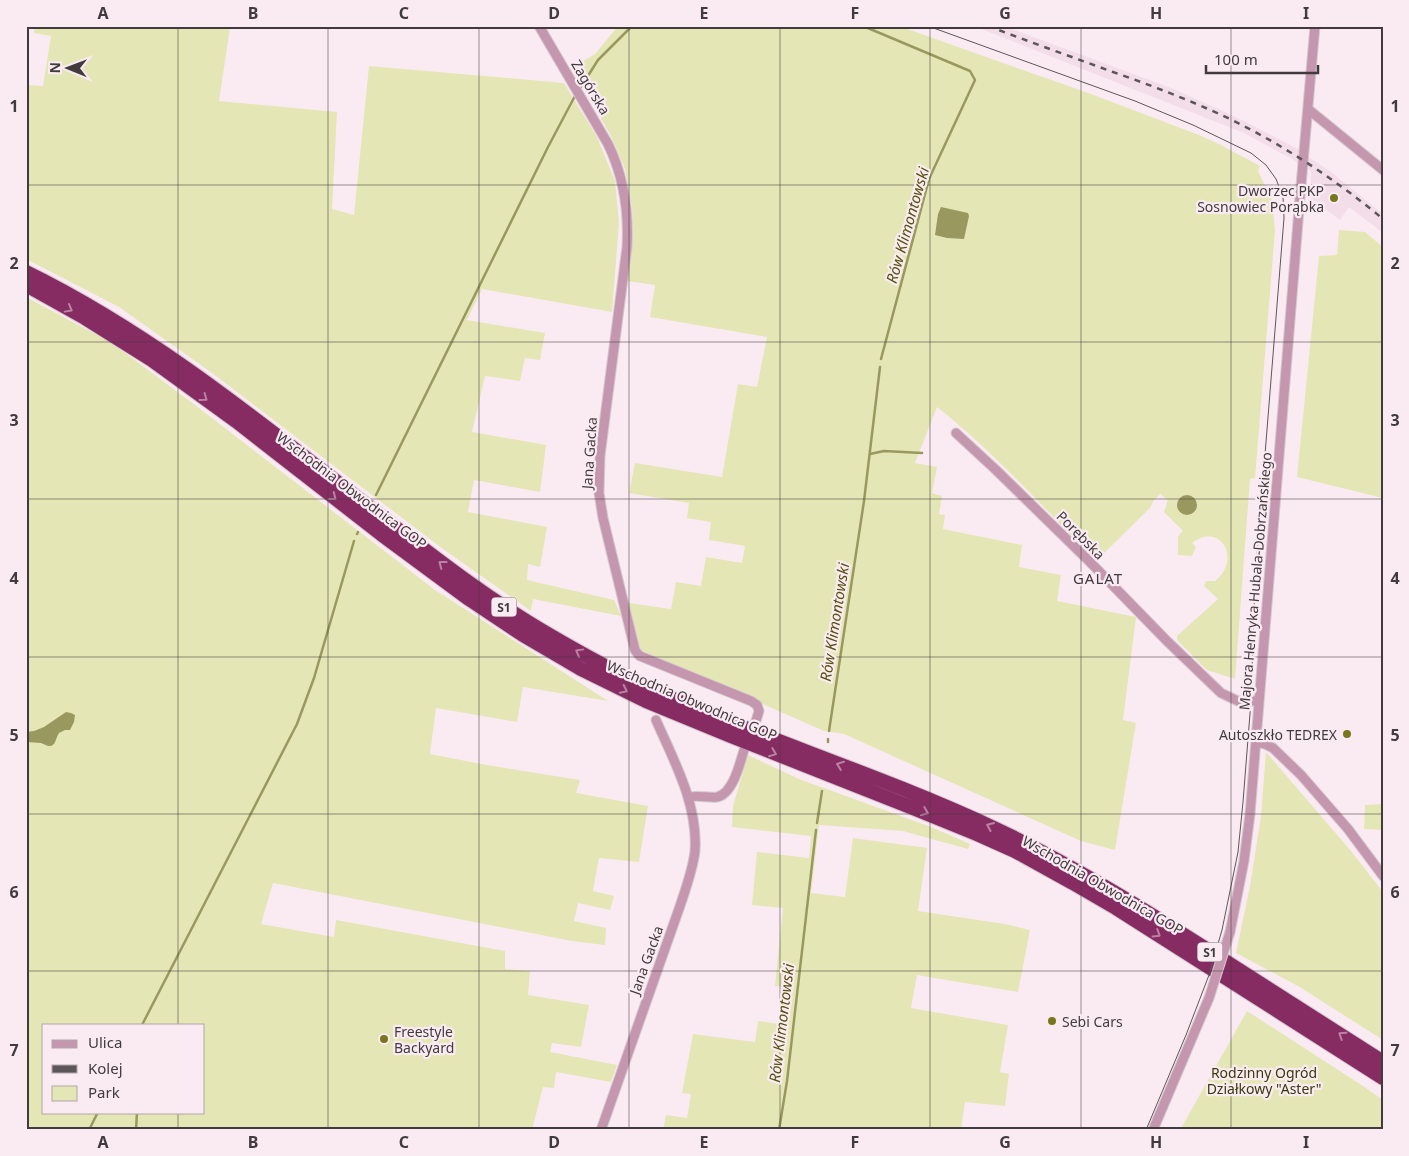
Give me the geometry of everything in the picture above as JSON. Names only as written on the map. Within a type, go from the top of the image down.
[{"type":"highway","name":"Wschodnia Obwodnica GOP","points":[[26,272],[112,319],[180,363],[448,568],[548,635],[608,668],[683,703],[947,808],[994,828],[1078,870],[1137,905],[1383,1062]]},
{"type":"highway","name":"Wschodnia Obwodnica GOP","points":[[26,285],[85,318],[152,360],[236,421],[389,540],[469,599],[523,635],[582,669],[646,701],[945,820],[1015,851],[1073,882],[1116,908],[1383,1078]]},
{"type":"street","name":"Zagórska","points":[[539,26],[604,136],[616,163]]},
{"type":"street","name":"Majora Henryka Hubala-Dobrzańskiego","points":[[1153,1130],[1209,998],[1230,932],[1244,861],[1250,814],[1315,26]]},
{"type":"street","points":[[1308,109],[1383,170]]},
{"type":"street","name":"Jana Gacka","points":[[616,163],[622,183],[627,213],[627,248],[600,456],[599,493],[603,518],[633,642],[640,656],[735,694],[757,705],[759,711],[755,724]]},
{"type":"street","name":"Porębska","points":[[956,433],[996,470],[1221,694],[1238,701],[1259,701]]},
{"type":"street","name":"Jana Gacka","points":[[601,1130],[691,873],[695,851],[694,827],[689,797],[656,720]]},
{"type":"street","points":[[1256,742],[1273,748],[1301,775],[1348,829],[1383,876]]},
{"type":"street","points":[[689,797],[723,795],[734,779],[744,750]]},
{"type":"shaded area","points":[[974,26],[1004,26],[1174,89],[1236,117],[1296,148],[1331,172],[1383,214],[1383,233],[1349,207],[1340,220],[1310,198],[1311,171],[1244,133]]},
{"type":"shaded area","points":[[941,207],[968,213],[964,239],[935,235]]},
{"type":"shaded area","points":[[1187,495],[1194,498],[1197,505],[1194,512],[1187,515],[1180,512],[1177,505],[1180,498]]},
{"type":"shaded area","points":[[66,712],[75,715],[74,722],[70,730],[59,733],[53,745],[48,746],[41,743],[26,742],[26,732],[44,727]]},
{"type":"green space","points":[[35,26],[232,26],[230,28],[219,101],[337,112],[332,209],[354,215],[369,66],[564,83],[597,137],[615,181],[619,223],[612,312],[482,289],[467,320],[545,333],[540,360],[525,358],[520,381],[485,376],[472,432],[546,445],[540,492],[474,480],[468,512],[547,527],[540,567],[528,564],[527,580],[614,600],[621,616],[533,599],[531,611],[439,546],[212,373],[119,307],[26,259],[26,85],[43,86],[51,36],[34,33]]},
{"type":"green space","points":[[618,26],[899,26],[1091,94],[1199,135],[1260,166],[1258,171],[1272,200],[1275,230],[1255,478],[1250,479],[1235,679],[1207,670],[1177,640],[1177,636],[1218,599],[1204,586],[1206,581],[1215,581],[1223,572],[1227,563],[1227,554],[1224,546],[1219,540],[1212,537],[1202,537],[1192,543],[1196,547],[1192,556],[1178,555],[1178,536],[1183,531],[1164,512],[1168,500],[1160,494],[1150,508],[1096,561],[999,462],[937,407],[915,463],[937,467],[932,493],[942,496],[939,514],[945,515],[943,529],[1022,545],[1019,567],[1061,575],[1057,601],[1136,617],[1123,720],[1136,723],[1115,850],[1081,841],[844,734],[824,731],[640,650],[629,603],[671,609],[676,582],[701,586],[706,557],[742,563],[745,546],[709,540],[711,522],[687,518],[689,503],[629,493],[635,463],[722,477],[738,384],[757,387],[767,337],[650,317],[655,285],[627,281],[633,235],[632,207],[625,169],[611,136],[572,68],[595,54]]},
{"type":"green space","points":[[1339,230],[1365,232],[1383,247],[1383,498],[1297,477],[1319,256],[1337,255]]},
{"type":"green space","points":[[26,297],[112,343],[435,590],[608,701],[523,687],[517,722],[436,708],[430,754],[580,780],[576,793],[648,806],[639,862],[599,858],[593,891],[614,896],[610,910],[578,903],[574,921],[606,928],[605,945],[572,941],[273,883],[261,924],[334,937],[336,920],[505,951],[505,969],[530,971],[528,995],[589,1005],[581,1047],[552,1043],[550,1052],[617,1065],[611,1082],[556,1072],[554,1088],[543,1087],[532,1130],[26,1130]]},
{"type":"green space","points":[[1266,752],[1351,851],[1383,892],[1383,1040],[1298,986],[1236,953],[1250,886],[1261,816]]},
{"type":"green space","points":[[748,755],[799,779],[931,827],[970,844],[968,849],[903,831],[819,825],[811,893],[845,897],[853,838],[927,848],[918,911],[1005,924],[1030,930],[1018,992],[917,975],[911,1008],[1008,1025],[1000,1072],[1009,1074],[1005,1106],[965,1102],[961,1130],[663,1130],[666,1115],[687,1118],[691,1094],[682,1093],[693,1034],[755,1042],[758,1021],[786,1025],[792,988],[775,986],[783,908],[752,905],[757,852],[809,858],[811,836],[732,827],[733,806]]},
{"type":"green space","points":[[1383,804],[1383,830],[1364,829],[1365,805]]},
{"type":"green space","name":"Rodzinny Ogród Działkowy \"Aster\"","points":[[1247,1011],[1383,1100],[1383,1130],[1180,1130]]},
{"type":"waterway","points":[[579,90],[598,60],[632,26]]},
{"type":"waterway","name":"Rów Klimontowski","points":[[863,26],[970,71],[975,80],[929,179],[881,359]]},
{"type":"waterway","points":[[376,495],[576,94]]},
{"type":"waterway","name":"Rów Klimontowski","points":[[829,731],[864,501],[880,367]]},
{"type":"waterway","points":[[870,454],[884,451],[922,453]]},
{"type":"waterway","points":[[143,1024],[297,724],[314,678],[354,541]]},
{"type":"waterway","name":"Rów Klimontowski","points":[[817,823],[822,791]]},
{"type":"waterway","name":"Rów Klimontowski","points":[[779,1130],[787,1081],[816,830]]},
{"type":"waterway","points":[[89,1130],[97,1114]]},
{"type":"waterway","points":[[136,1130],[137,1114]]},
{"type":"tram line","points":[[928,26],[1135,101],[1193,125],[1251,153],[1266,165],[1276,179],[1283,197],[1284,218],[1255,579],[1251,701],[1238,852],[1222,930],[1209,975],[1146,1130]]},
{"type":"railway","points":[[988,26],[1158,88],[1230,119],[1310,164],[1383,219]]},
{"type":"place","name":"Dworzec PKP Sosnowiec Porąbka","points":[[1334,198]]},
{"type":"place","name":"Autoszkło TEDREX","points":[[1347,734]]},
{"type":"place","name":"Sebi Cars","points":[[1052,1021]]},
{"type":"place","name":"Freestyle Backyard","points":[[384,1039]]},
{"type":"district","name":"GALAT","points":[[1098,578]]}]
